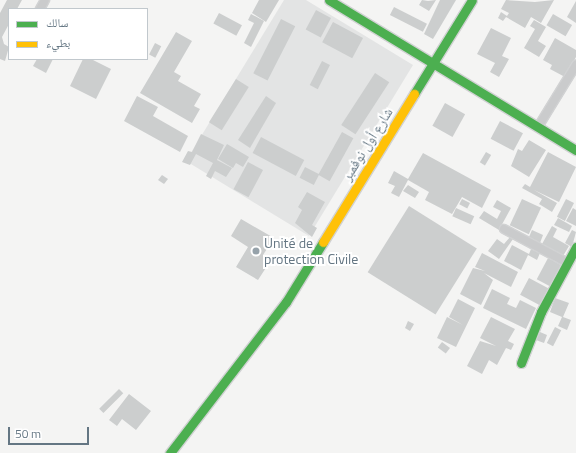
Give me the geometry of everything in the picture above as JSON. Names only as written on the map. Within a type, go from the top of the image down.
[{"type":"main road","points":[[329,0],[576,150]]},
{"type":"main road","name":"شارع أول نوفمبر","points":[[170,453],[286,302],[472,0]]},
{"type":"main road","points":[[521,364],[566,262],[576,247]]},
{"type":"street","points":[[538,128],[576,65]]},
{"type":"street","points":[[504,229],[566,262]]},
{"type":"shaded area","points":[[284,0],[306,0],[413,65],[309,236],[186,161]]},
{"type":"building","points":[[7,0],[22,0],[18,8],[8,8],[8,26],[2,37],[4,44],[8,46],[5,61],[0,59],[0,13]]},
{"type":"building","points":[[259,0],[279,0],[266,22],[252,13]]},
{"type":"building","points":[[422,0],[436,0],[429,11],[419,5]]},
{"type":"building","points":[[440,0],[456,0],[433,39],[424,34]]},
{"type":"building","points":[[506,0],[535,2],[554,0],[541,23],[531,17],[525,28],[506,17],[503,21],[498,18],[501,12],[507,16],[509,13],[501,9]]},
{"type":"building","points":[[576,1],[576,23],[567,17]]},
{"type":"building","points":[[394,7],[427,24],[423,32],[390,15]]},
{"type":"building","points":[[316,10],[331,18],[321,37],[306,29]]},
{"type":"building","points":[[219,13],[242,25],[236,36],[213,24]]},
{"type":"building","points":[[251,14],[264,21],[251,47],[244,43],[254,23],[248,20]]},
{"type":"building","points":[[553,14],[572,25],[566,36],[546,25]]},
{"type":"building","points":[[281,19],[295,26],[268,81],[253,73]]},
{"type":"building","points":[[534,20],[546,27],[538,41],[546,46],[539,57],[524,48],[535,29],[530,26]]},
{"type":"building","points":[[333,22],[363,38],[352,58],[322,42]]},
{"type":"building","points":[[491,28],[511,38],[502,56],[509,59],[499,77],[490,72],[495,63],[477,54]]},
{"type":"building","points":[[176,32],[192,41],[174,72],[181,76],[178,81],[201,94],[194,106],[200,109],[192,123],[140,93]]},
{"type":"building","points":[[555,38],[576,50],[576,57],[565,77],[550,69],[552,65],[543,60]]},
{"type":"building","points":[[155,43],[161,46],[155,58],[149,55]]},
{"type":"building","points":[[36,60],[52,60],[46,73],[33,66]]},
{"type":"building","points":[[83,60],[93,60],[111,69],[96,99],[70,86]]},
{"type":"building","points":[[322,61],[330,65],[318,89],[310,85]]},
{"type":"building","points":[[375,73],[389,82],[355,134],[341,125]]},
{"type":"building","points":[[236,79],[249,87],[222,130],[209,122]]},
{"type":"building","points":[[137,96],[158,107],[153,116],[188,136],[180,152],[124,121]]},
{"type":"building","points":[[266,96],[276,103],[250,148],[238,140]]},
{"type":"building","points":[[445,103],[465,114],[453,137],[432,126]]},
{"type":"building","points":[[500,121],[523,133],[514,151],[491,139]]},
{"type":"building","points":[[342,132],[353,138],[330,181],[318,175]]},
{"type":"building","points":[[201,134],[224,145],[217,160],[232,168],[226,177],[215,171],[211,179],[206,176],[213,163],[196,154],[190,165],[182,162],[188,151],[192,152]]},
{"type":"building","points":[[261,137],[304,160],[296,176],[253,153]]},
{"type":"building","points":[[529,140],[546,150],[529,177],[511,166],[518,149],[522,151]]},
{"type":"building","points":[[227,144],[249,157],[243,167],[236,163],[233,168],[218,159]]},
{"type":"building","points":[[486,152],[491,155],[485,165],[480,162]]},
{"type":"building","points":[[548,152],[576,167],[559,202],[534,190],[557,203],[552,212],[539,204],[542,199],[522,188],[525,184],[530,187]]},
{"type":"building","points":[[423,153],[491,190],[482,208],[462,197],[452,214],[425,200],[429,192],[408,180],[399,197],[391,193],[395,186],[388,183],[394,171],[408,179]]},
{"type":"building","points":[[248,162],[263,170],[248,197],[233,189]]},
{"type":"building","points":[[305,167],[319,174],[314,185],[300,178]]},
{"type":"building","points":[[162,175],[168,179],[164,184],[158,180]]},
{"type":"building","points":[[408,185],[419,192],[415,198],[403,191]]},
{"type":"building","points":[[307,192],[325,202],[312,225],[317,228],[312,237],[295,223],[302,210],[298,207]]},
{"type":"building","points":[[462,199],[470,203],[467,208],[459,204]]},
{"type":"building","points":[[522,199],[541,208],[529,234],[510,225]]},
{"type":"building","points":[[566,199],[574,203],[565,221],[557,217]]},
{"type":"building","points":[[497,200],[511,208],[499,230],[479,218],[484,211],[497,219],[501,211],[493,207]]},
{"type":"building","points":[[409,206],[477,248],[436,315],[368,272]]},
{"type":"building","points":[[456,208],[474,216],[471,224],[452,216]]},
{"type":"building","points":[[573,208],[576,210],[576,226],[566,221]]},
{"type":"building","points":[[558,218],[572,226],[569,232],[554,225]]},
{"type":"building","name":"Unité de protection Civile","points":[[241,219],[274,238],[263,255],[271,260],[258,280],[236,267],[248,247],[231,236]]},
{"type":"building","points":[[552,226],[557,229],[553,237],[569,246],[563,256],[542,244]]},
{"type":"building","points":[[532,230],[543,235],[540,243],[529,237]]},
{"type":"building","points":[[572,230],[576,232],[572,247],[565,243]]},
{"type":"building","points":[[510,237],[513,239],[499,259],[488,251],[497,239],[504,244]]},
{"type":"building","points":[[512,245],[529,254],[531,249],[540,253],[537,260],[528,255],[521,270],[504,261]]},
{"type":"building","points":[[482,253],[518,272],[511,287],[484,273],[493,280],[481,305],[460,294],[473,268],[485,271],[475,267]]},
{"type":"building","points":[[548,258],[563,266],[552,287],[537,279]]},
{"type":"building","points":[[529,278],[552,290],[543,307],[520,295]]},
{"type":"building","points":[[492,289],[510,298],[507,304],[516,308],[520,300],[536,308],[526,329],[483,308]]},
{"type":"building","points":[[555,298],[569,303],[563,317],[571,320],[567,330],[558,326],[562,317],[550,312]]},
{"type":"building","points":[[458,299],[475,308],[456,347],[437,338],[447,317],[463,325],[449,317]]},
{"type":"building","points":[[491,317],[515,329],[508,341],[514,344],[511,350],[506,348],[497,365],[489,360],[482,374],[467,366],[480,341],[496,346],[480,338]]},
{"type":"building","points":[[408,321],[414,324],[410,331],[405,328]]},
{"type":"building","points":[[555,327],[561,330],[553,346],[547,343]]},
{"type":"building","points":[[540,332],[547,335],[544,343],[536,340]]},
{"type":"building","points":[[442,342],[450,348],[446,354],[438,348]]},
{"type":"building","points":[[119,389],[123,393],[103,413],[99,409]]},
{"type":"building","points":[[129,394],[151,411],[136,430],[122,419],[117,426],[109,420]]},
{"type":"traffic: fast","points":[[329,0],[576,150]]},
{"type":"traffic: fast","points":[[414,94],[472,0]]},
{"type":"traffic: fast","points":[[170,453],[286,302],[323,242]]},
{"type":"traffic: fast","points":[[521,363],[541,312],[576,247]]},
{"type":"traffic: slow","points":[[323,242],[414,94]]},
{"type":"place","name":"Unité de protection Civile","points":[[256,251]]}]
